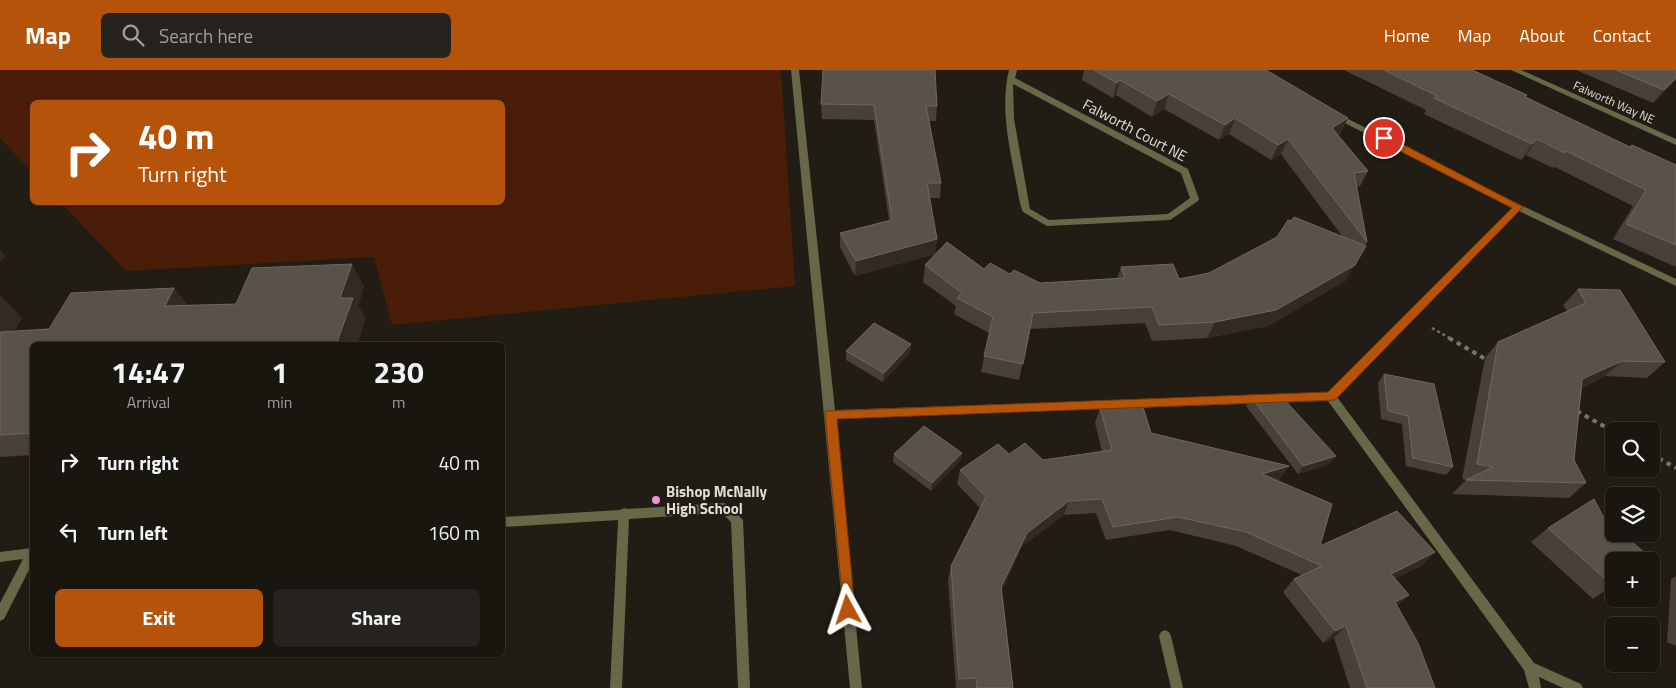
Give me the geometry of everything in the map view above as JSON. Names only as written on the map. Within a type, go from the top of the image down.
[{"type":"street","points":[[795,70],[856,688]]},
{"type":"street","name":"Falworth Court NE","points":[[1010,79],[1185,171],[1195,199],[1170,217],[1047,223],[1026,210],[1010,116],[1010,79],[1013,70]]},
{"type":"street","name":"Falworth Way NE","points":[[1515,70],[1676,142]]},
{"type":"street","points":[[1327,110],[1518,207],[1676,283]]},
{"type":"street","points":[[830,414],[1331,397],[1518,207]]},
{"type":"street","points":[[1331,397],[1530,667],[1535,688]]},
{"type":"street","points":[[505,522],[724,508],[737,520],[744,688]]},
{"type":"street","points":[[616,688],[624,513]]},
{"type":"street","points":[[0,556],[30,553]]},
{"type":"street","points":[[0,615],[30,557]]},
{"type":"street","points":[[1165,636],[1177,688]]},
{"type":"street","points":[[1530,667],[1577,688]]},
{"type":"path","points":[[1411,316],[1496,364]]},
{"type":"path","points":[[1572,408],[1605,427]]},
{"type":"path","points":[[1660,459],[1676,468]]},
{"type":"shaded area","points":[[0,70],[781,70],[795,286],[392,325],[374,257],[126,271],[63,205],[505,205],[505,100],[30,100],[30,170],[0,138]]},
{"type":"building","points":[[823,70],[935,70],[937,106],[926,106],[941,183],[927,183],[937,239],[856,261],[840,233],[892,220],[874,105],[821,104]]},
{"type":"building","points":[[1094,70],[1266,70],[1348,118],[1332,128],[1368,171],[1354,173],[1367,242],[1288,139],[1278,145],[1235,118],[1225,125],[1169,94],[1157,101],[1120,80],[1117,83]]},
{"type":"building","points":[[1384,70],[1472,70],[1527,95],[1525,97],[1630,147],[1632,145],[1676,165],[1676,245],[1626,224],[1646,190],[1537,139],[1532,144],[1434,98],[1437,96]]},
{"type":"building","points":[[1616,70],[1676,70],[1676,78],[1664,90]]},
{"type":"building","points":[[1294,217],[1366,246],[1355,265],[1276,310],[1215,322],[1159,325],[1152,307],[1033,313],[1023,364],[984,356],[993,317],[957,298],[962,293],[925,265],[947,242],[984,269],[990,263],[1010,274],[1014,270],[1040,283],[1125,278],[1121,267],[1173,264],[1179,279],[1209,273],[1277,237],[1288,220],[1291,221]]},
{"type":"building","points":[[352,264],[340,298],[353,298],[337,342],[30,342],[30,433],[0,435],[0,332],[49,329],[71,293],[174,288],[165,306],[236,304],[252,268]]},
{"type":"building","points":[[1578,289],[1620,290],[1665,362],[1622,361],[1582,379],[1574,460],[1586,483],[1466,480],[1493,467],[1477,464],[1498,342],[1586,303]]},
{"type":"building","points":[[874,323],[911,344],[884,373],[846,351]]},
{"type":"building","points":[[1384,374],[1434,384],[1453,467],[1413,458],[1408,416],[1388,411]]},
{"type":"building","points":[[1281,396],[1336,456],[1303,466],[1251,397]]},
{"type":"building","points":[[1143,407],[1151,433],[1289,466],[1262,474],[1332,504],[1320,546],[1397,511],[1435,552],[1391,574],[1409,595],[1395,602],[1418,643],[1435,688],[1367,688],[1346,626],[1335,631],[1294,579],[1322,566],[1246,532],[1178,517],[1113,527],[1102,499],[1069,501],[1027,533],[1001,587],[1013,688],[977,688],[976,678],[959,679],[951,566],[986,497],[960,470],[998,444],[1009,454],[1025,443],[1043,460],[1112,450],[1100,408]]},
{"type":"building","points":[[924,426],[962,453],[932,483],[894,454]]},
{"type":"building","points":[[1594,499],[1605,518],[1605,542],[1632,542],[1644,552],[1605,552],[1605,579],[1548,528]]},
{"type":"place","name":"Bishop McNally High School","points":[[656,500]]},
{"type":"route","points":[[848,610],[830,414],[1331,397],[1518,207],[1384,138]]}]
